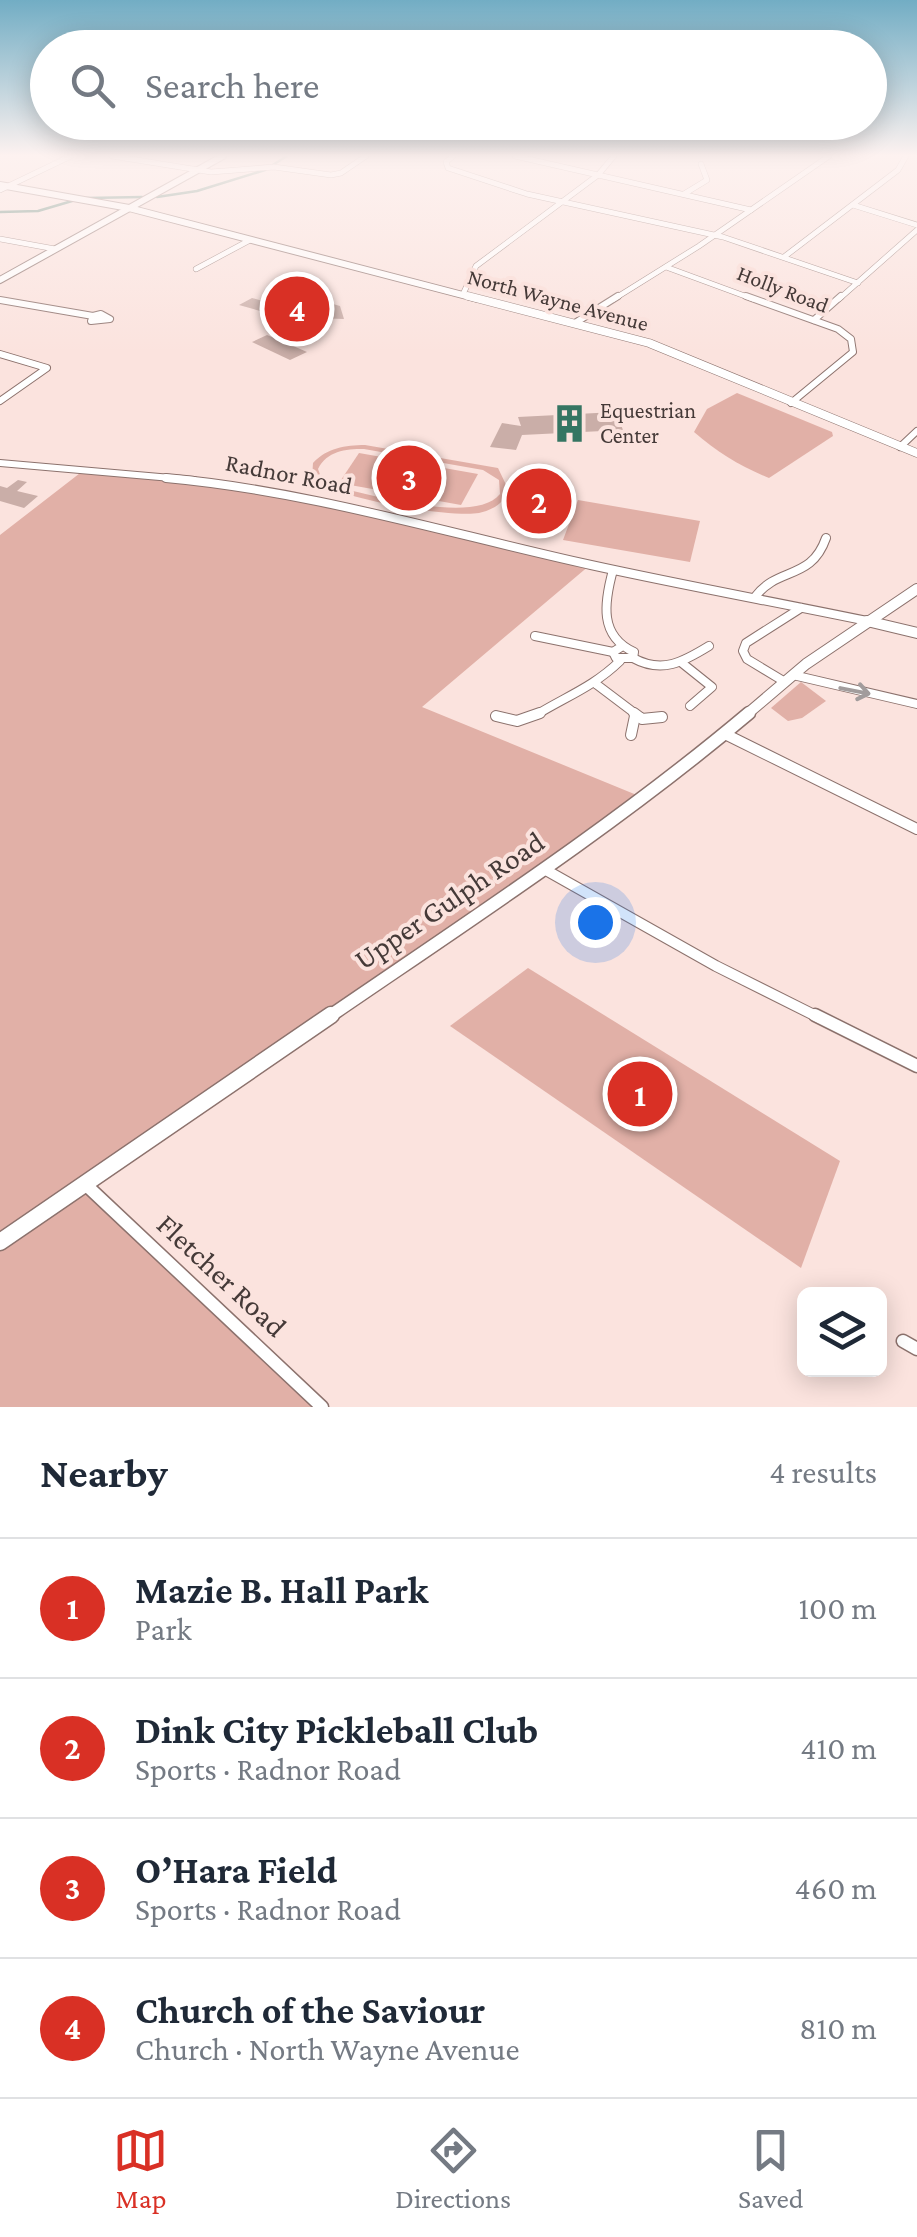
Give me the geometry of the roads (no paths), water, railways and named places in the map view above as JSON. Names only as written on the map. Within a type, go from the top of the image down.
[{"type":"street","points":[[0,280],[105,222]]},
{"type":"street","name":"North Wayne Avenue","points":[[181,222],[464,292],[663,348],[917,454]]},
{"type":"street","points":[[464,292],[476,266],[536,222]]},
{"type":"street","points":[[654,222],[716,235],[858,282]]},
{"type":"street","points":[[575,323],[735,222]]},
{"type":"street","points":[[784,256],[830,222]]},
{"type":"street","points":[[814,320],[917,228]]},
{"type":"street","points":[[0,239],[55,250]]},
{"type":"street","points":[[196,269],[250,240]]},
{"type":"street","name":"Holly Road","points":[[666,267],[846,334],[854,344],[853,352],[791,402]]},
{"type":"street","points":[[0,300],[93,316]]},
{"type":"street","points":[[0,354],[47,368],[0,401]]},
{"type":"street","points":[[900,447],[917,431]]},
{"type":"street","name":"Radnor Road","points":[[0,463],[222,483],[407,520],[613,570],[917,632]]},
{"type":"street","points":[[755,597],[768,583],[815,564],[826,538]]},
{"type":"street","points":[[613,570],[606,610],[618,653]]},
{"type":"street","name":"Upper Gulph Road","points":[[0,1242],[544,869],[725,734],[789,678],[917,589]]},
{"type":"street","points":[[894,604],[895,621],[917,632]]},
{"type":"street","points":[[802,607],[746,643],[748,659],[789,678],[917,704]]},
{"type":"street","points":[[535,636],[618,653],[632,650],[633,658],[653,668],[682,663],[709,646]]},
{"type":"street","points":[[496,716],[528,719],[596,684],[618,653]]},
{"type":"street","points":[[682,663],[712,687],[690,706]]},
{"type":"street","points":[[596,684],[635,716],[650,721],[662,718]]},
{"type":"street","points":[[632,736],[635,716]]},
{"type":"street","points":[[725,734],[917,828]]},
{"type":"street","points":[[544,869],[716,966],[917,1066]]},
{"type":"street","name":"Fletcher Road","points":[[84,1183],[322,1407]]},
{"type":"place","name":"Church of the Saviour","points":[[297,309]]},
{"type":"place","name":"Equestrian Center","points":[[570,423]]},
{"type":"place","name":"O’Hara Field","points":[[409,478]]},
{"type":"place","name":"Dink City Pickleball Club","points":[[539,501]]},
{"type":"place","name":"Mazie B. Hall Park","points":[[640,1094]]}]
